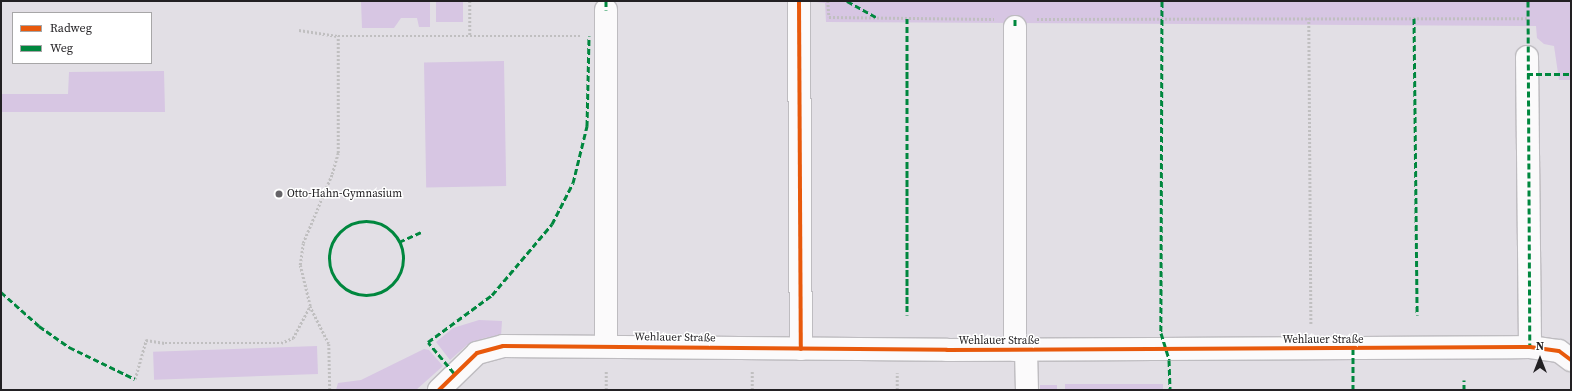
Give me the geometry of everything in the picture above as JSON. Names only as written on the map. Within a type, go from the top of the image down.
[{"type":"street","points":[[799,2],[801,349]]},
{"type":"street","points":[[606,10],[606,346]]},
{"type":"street","points":[[1015,22],[1021,350],[1027,390]]},
{"type":"street","points":[[1527,57],[1530,347]]},
{"type":"street","name":"Wehlauer Straße","points":[[439,390],[477,353],[503,346],[1021,350],[1530,347],[1559,351],[1571,359]]},
{"type":"path","points":[[470,1],[470,36]]},
{"type":"path","points":[[828,1],[829,17],[1015,22],[1310,18],[1528,18]]},
{"type":"path","points":[[1310,18],[1311,349]]},
{"type":"path","points":[[299,30],[338,36],[606,36]]},
{"type":"path","points":[[330,390],[329,344],[310,306],[300,265],[303,243],[332,174],[338,153],[338,36]]},
{"type":"path","points":[[135,379],[146,340],[165,343],[281,343],[294,338],[310,306]]},
{"type":"shaded area","points":[[361,1],[430,1],[430,27],[419,27],[417,18],[401,18],[394,28],[362,28]]},
{"type":"shaded area","points":[[436,1],[463,1],[463,22],[436,22]]},
{"type":"shaded area","points":[[807,1],[1571,1],[1571,80],[1559,80],[1554,46],[1544,44],[1537,38],[1536,26],[826,22],[825,3]]},
{"type":"shaded area","points":[[504,61],[506,186],[426,187],[424,62]]},
{"type":"shaded area","points":[[164,71],[165,112],[1,112],[1,94],[68,94],[69,72]]},
{"type":"shaded area","points":[[479,320],[502,321],[501,336],[484,338],[467,345],[450,360],[436,342],[453,328]]},
{"type":"shaded area","points":[[317,346],[318,374],[154,380],[153,352]]},
{"type":"shaded area","points":[[424,349],[429,350],[443,366],[416,390],[336,390],[338,383],[361,380]]},
{"type":"shaded area","points":[[1065,384],[1163,384],[1163,390],[1065,390]]},
{"type":"shaded area","points":[[1040,385],[1057,385],[1057,390],[1040,390]]},
{"type":"marked path","points":[[606,1],[606,10]]},
{"type":"marked path","points":[[847,1],[876,17]]},
{"type":"marked path","points":[[1162,1],[1161,333],[1169,360],[1170,390]]},
{"type":"marked path","points":[[1528,1],[1530,347]]},
{"type":"marked path","points":[[907,18],[907,315]]},
{"type":"marked path","points":[[1414,18],[1417,315]]},
{"type":"marked path","points":[[1015,19],[1015,27]]},
{"type":"marked path","points":[[454,373],[428,342],[492,295],[552,224],[573,183],[587,126],[589,36]]},
{"type":"marked path","points":[[1527,74],[1571,74]]},
{"type":"marked path","points":[[366,221],[380,224],[392,232],[400,244],[403,258],[400,272],[392,284],[380,292],[366,295],[352,292],[340,284],[332,272],[329,258],[332,244],[340,232],[352,224],[366,221]]},
{"type":"marked path","points":[[399,242],[421,232]]},
{"type":"marked path","points":[[1,292],[39,326],[69,347],[135,379]]},
{"type":"marked path","points":[[1353,349],[1353,390]]},
{"type":"marked path","points":[[1464,380],[1464,390]]},
{"type":"cycle path","points":[[799,2],[801,349]]},
{"type":"cycle path","points":[[439,390],[477,353],[503,346],[947,350],[1530,347],[1559,351],[1571,360]]},
{"type":"place","name":"Otto-Hahn-Gymnasium","points":[[279,194]]}]
